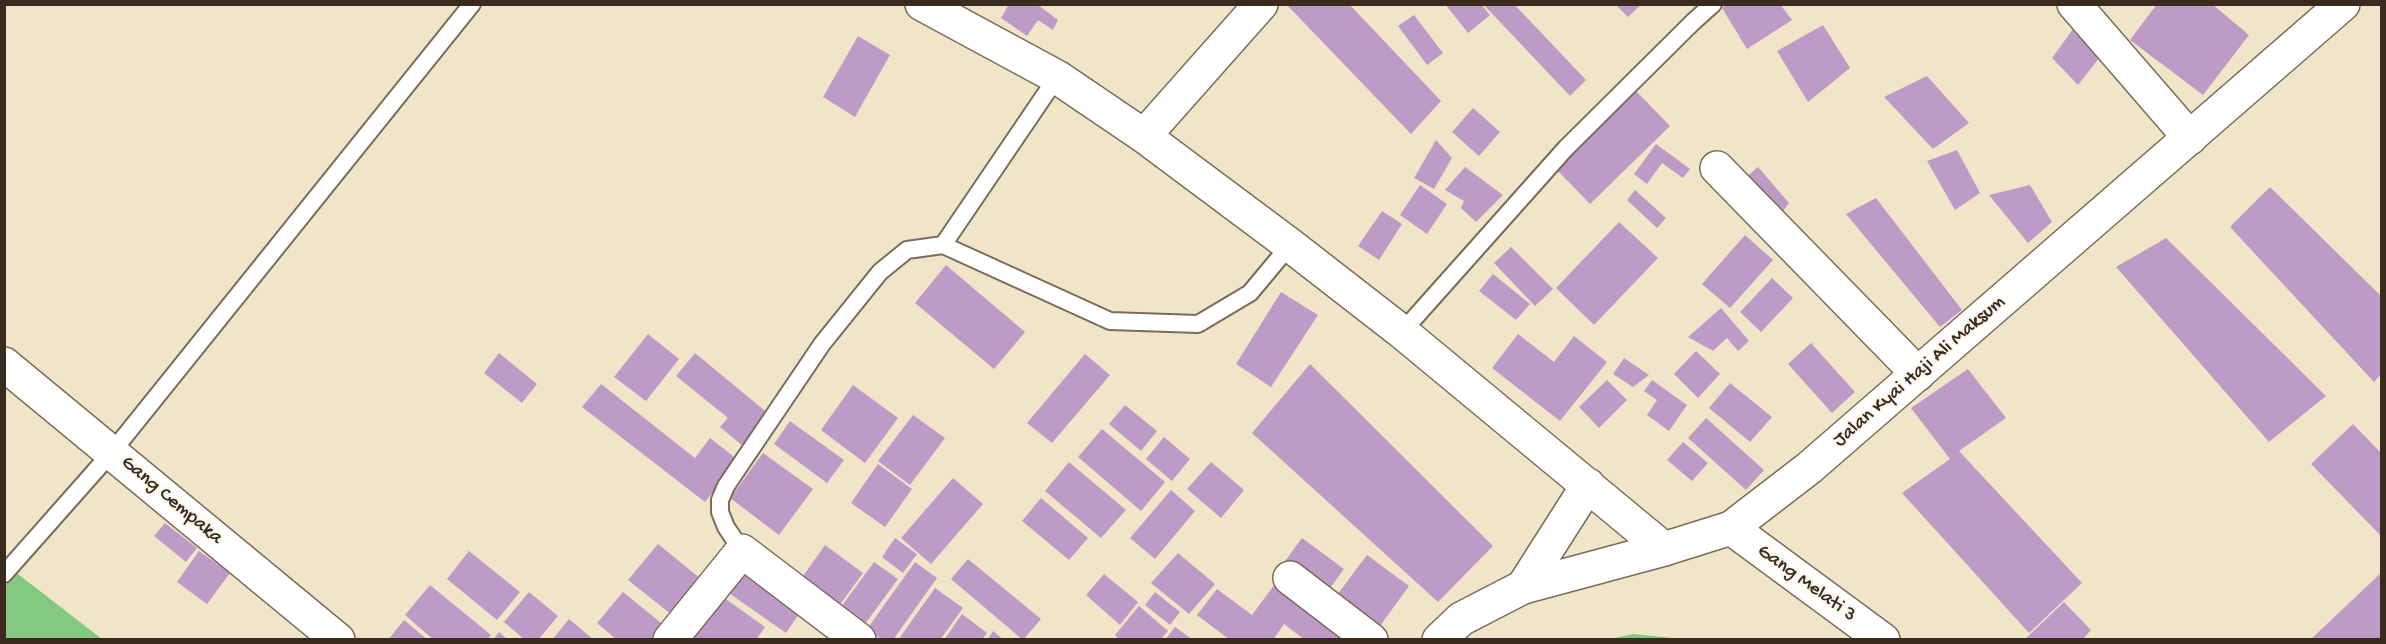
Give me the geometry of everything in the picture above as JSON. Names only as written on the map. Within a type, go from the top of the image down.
[{"type":"street","points":[[922,4],[1057,77],[1144,136],[1402,332],[1664,549]]},
{"type":"street","points":[[1144,136],[1260,4]]},
{"type":"street","points":[[2074,4],[2190,138]]},
{"type":"street","name":"Jalan Kyai Haji Ali Maksum","points":[[1439,639],[1461,620],[1522,587],[1664,549],[1731,528],[1809,468],[2343,4]]},
{"type":"street","points":[[1717,168],[1918,374]]},
{"type":"street","name":"Gang Cempaka","points":[[4,364],[338,639]]},
{"type":"street","points":[[1522,587],[1588,485]]},
{"type":"street","name":"Gang Melati 3","points":[[1731,528],[1883,639]]},
{"type":"street","points":[[670,639],[742,551],[859,639]]},
{"type":"street","points":[[1290,578],[1371,639]]},
{"type":"lane","points":[[4,574],[112,452],[472,4]]},
{"type":"lane","points":[[1402,332],[1566,148],[1713,4]]},
{"type":"lane","points":[[943,245],[1057,77]]},
{"type":"lane","points":[[742,551],[726,527],[720,512],[720,500],[726,486],[822,344],[880,272],[908,250],[943,245],[1110,321],[1198,324],[1250,293],[1290,245]]},
{"type":"green space","points":[[5,564],[102,639],[5,639]]},
{"type":"green space","points":[[1633,634],[1684,639],[1610,639]]},
{"type":"building","points":[[1009,4],[1037,4],[1058,20],[1053,30],[1038,20],[1027,36],[1001,18]]},
{"type":"building","points":[[1286,4],[1349,4],[1441,101],[1411,134]]},
{"type":"building","points":[[1445,4],[1481,4],[1490,15],[1468,33]]},
{"type":"building","points":[[1483,4],[1514,4],[1586,80],[1570,96]]},
{"type":"building","points":[[1727,4],[1780,4],[1792,20],[1747,49],[1722,8]]},
{"type":"building","points":[[2157,4],[2212,4],[2249,35],[2203,95],[2130,40]]},
{"type":"building","points":[[1616,5],[1641,5],[1628,17]]},
{"type":"building","points":[[1414,15],[1443,53],[1427,65],[1398,26]]},
{"type":"building","points":[[1823,25],[1850,68],[1808,102],[1777,51]]},
{"type":"building","points":[[2073,29],[2100,57],[2078,85],[2052,58]]},
{"type":"building","points":[[858,36],[890,55],[855,117],[823,97]]},
{"type":"building","points":[[1927,76],[1969,123],[1933,149],[1884,97]]},
{"type":"building","points":[[1636,91],[1670,126],[1590,204],[1556,169]]},
{"type":"building","points":[[1473,108],[1500,132],[1479,156],[1452,132]]},
{"type":"building","points":[[1436,140],[1452,158],[1434,189],[1414,178]]},
{"type":"building","points":[[1656,144],[1690,169],[1683,178],[1662,163],[1647,184],[1634,174]]},
{"type":"building","points":[[1957,150],[1980,193],[1955,210],[1927,161]]},
{"type":"building","points":[[1465,167],[1503,195],[1476,222],[1461,208],[1464,201],[1445,190]]},
{"type":"building","points":[[1758,167],[1789,203],[1777,219],[1742,181]]},
{"type":"building","points":[[1420,185],[1447,204],[1427,234],[1400,215]]},
{"type":"building","points":[[2030,185],[2052,222],[2028,243],[1989,195]]},
{"type":"building","points":[[2270,187],[2382,297],[2382,373],[2374,382],[2230,227]]},
{"type":"building","points":[[1635,190],[1666,218],[1657,228],[1627,200]]},
{"type":"building","points":[[1876,198],[1962,310],[1940,327],[1846,214]]},
{"type":"building","points":[[1382,211],[1402,224],[1379,260],[1358,246]]},
{"type":"building","points":[[1619,222],[1658,258],[1594,325],[1556,288]]},
{"type":"building","points":[[1745,235],[1773,260],[1730,308],[1702,284]]},
{"type":"building","points":[[2166,238],[2326,396],[2269,442],[2116,267]]},
{"type":"building","points":[[1511,247],[1553,289],[1535,306],[1494,263]]},
{"type":"building","points":[[946,265],[1025,332],[994,369],[915,303]]},
{"type":"building","points":[[1493,274],[1530,304],[1516,320],[1479,291]]},
{"type":"building","points":[[1772,278],[1793,298],[1761,332],[1740,312]]},
{"type":"building","points":[[1281,292],[1318,315],[1271,387],[1236,364]]},
{"type":"building","points":[[1721,308],[1749,341],[1738,351],[1727,338],[1713,351],[1688,337]]},
{"type":"building","points":[[648,334],[679,359],[646,401],[614,377]]},
{"type":"building","points":[[1518,334],[1554,362],[1574,336],[1607,362],[1560,421],[1492,368]]},
{"type":"building","points":[[1811,343],[1855,392],[1832,413],[1788,364]]},
{"type":"building","points":[[1696,351],[1720,374],[1698,398],[1674,374]]},
{"type":"building","points":[[499,353],[537,384],[522,403],[484,373]]},
{"type":"building","points":[[695,353],[770,415],[744,447],[720,427],[728,418],[676,376]]},
{"type":"building","points":[[1085,354],[1110,375],[1052,443],[1027,423]]},
{"type":"building","points":[[1624,358],[1649,375],[1633,387],[1613,374]]},
{"type":"building","points":[[1310,364],[1493,546],[1438,602],[1252,433]]},
{"type":"building","points":[[1968,369],[2006,418],[1959,451],[2082,583],[2029,633],[1902,493],[1950,459],[1911,408]]},
{"type":"building","points":[[1607,380],[1627,400],[1599,428],[1579,407]]},
{"type":"building","points":[[1652,380],[1687,405],[1669,431],[1647,415],[1657,400],[1644,391]]},
{"type":"building","points":[[1730,383],[1772,417],[1750,442],[1709,408]]},
{"type":"building","points":[[601,384],[695,458],[710,438],[738,460],[705,502],[582,407]]},
{"type":"building","points":[[853,385],[898,418],[865,463],[821,430]]},
{"type":"building","points":[[1125,405],[1157,431],[1141,451],[1109,424]]},
{"type":"building","points":[[913,415],[945,438],[910,485],[878,461]]},
{"type":"building","points":[[1706,418],[1764,470],[1746,490],[1688,438]]},
{"type":"building","points":[[790,421],[844,460],[827,483],[774,444]]},
{"type":"building","points":[[2353,424],[2382,454],[2382,537],[2311,464]]},
{"type":"building","points":[[1102,429],[1165,482],[1141,511],[1078,457]]},
{"type":"building","points":[[1164,437],[1190,459],[1172,481],[1146,459]]},
{"type":"building","points":[[1683,442],[1708,463],[1692,481],[1667,460]]},
{"type":"building","points":[[763,453],[813,489],[779,535],[730,498]]},
{"type":"building","points":[[1069,462],[1126,510],[1101,538],[1045,491]]},
{"type":"building","points":[[1211,462],[1244,490],[1221,518],[1187,489]]},
{"type":"building","points":[[878,464],[912,489],[885,527],[851,503]]},
{"type":"building","points":[[953,478],[983,504],[931,564],[901,538]]},
{"type":"building","points":[[1171,490],[1195,511],[1155,559],[1130,538]]},
{"type":"building","points":[[1041,498],[1088,538],[1069,560],[1022,521]]},
{"type":"building","points":[[165,523],[197,548],[186,562],[154,536]]},
{"type":"building","points":[[895,538],[917,554],[903,573],[882,557]]},
{"type":"building","points":[[1302,538],[1344,569],[1325,595],[1283,564]]},
{"type":"building","points":[[658,544],[701,579],[672,615],[628,580]]},
{"type":"building","points":[[825,545],[863,573],[839,606],[801,579]]},
{"type":"building","points":[[199,551],[230,573],[207,604],[177,582]]},
{"type":"building","points":[[469,551],[520,592],[497,620],[447,579]]},
{"type":"building","points":[[1178,553],[1215,584],[1189,614],[1151,583]]},
{"type":"building","points":[[1367,555],[1409,586],[1374,634],[1331,603]]},
{"type":"building","points":[[968,559],[1041,619],[1023,640],[951,579]]},
{"type":"building","points":[[874,562],[898,579],[865,624],[841,607]]},
{"type":"building","points":[[915,562],[937,578],[893,640],[882,640],[867,629]]},
{"type":"building","points":[[746,563],[805,605],[786,633],[726,591]]},
{"type":"building","points":[[2382,572],[2382,640],[2310,640]]},
{"type":"building","points":[[1104,574],[1138,602],[1120,625],[1086,595]]},
{"type":"building","points":[[1280,577],[1365,640],[1305,640],[1284,624],[1273,640],[1230,640],[1197,615],[1217,589],[1252,615]]},
{"type":"building","points":[[430,585],[491,635],[487,640],[434,640],[405,615]]},
{"type":"building","points":[[935,588],[963,608],[940,640],[898,640]]},
{"type":"building","points":[[529,592],[558,616],[538,640],[525,640],[504,622]]},
{"type":"building","points":[[623,592],[666,627],[656,640],[617,640],[597,623]]},
{"type":"building","points":[[1155,592],[1180,612],[1170,625],[1145,605]]},
{"type":"building","points":[[723,597],[765,627],[756,640],[692,638]]},
{"type":"building","points":[[2064,602],[2091,630],[2082,640],[2024,640]]},
{"type":"building","points":[[1139,606],[1168,631],[1160,640],[1120,640],[1115,635]]},
{"type":"building","points":[[962,614],[987,633],[982,640],[944,640]]},
{"type":"building","points":[[569,619],[594,640],[552,640]]},
{"type":"building","points":[[404,620],[428,640],[388,640]]},
{"type":"building","points":[[1175,627],[1193,640],[1165,640]]},
{"type":"building","points":[[993,631],[1004,640],[987,640]]},
{"type":"building","points":[[499,632],[508,640],[493,640]]}]
